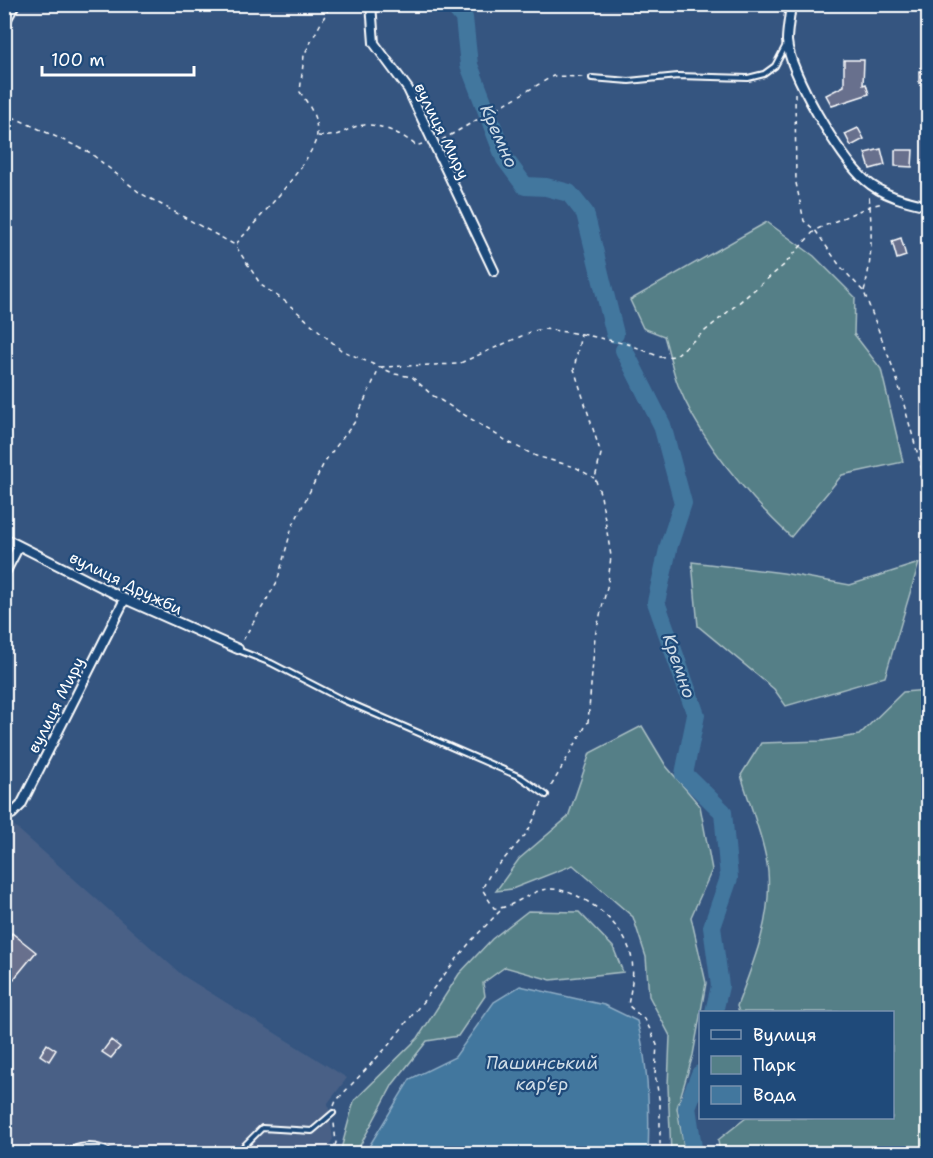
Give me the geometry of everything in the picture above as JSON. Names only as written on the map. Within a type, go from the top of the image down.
[{"type":"street","points":[[4,24],[15,4]]},
{"type":"street","name":"вулиця Миру","points":[[371,4],[374,43],[408,89],[494,271]]},
{"type":"street","points":[[791,4],[787,41],[795,74],[847,159],[864,179],[901,200],[928,206]]},
{"type":"street","name":"вулиця Дружби","points":[[4,538],[125,598],[238,649]]},
{"type":"street","points":[[4,574],[19,546]]},
{"type":"street","name":"вулиця Миру","points":[[4,816],[12,814],[21,805],[125,598]]},
{"type":"lane","points":[[592,78],[629,81],[678,76],[748,78],[764,74],[775,66],[787,41]]},
{"type":"lane","points":[[238,649],[343,700],[520,777],[546,795]]},
{"type":"lane","points":[[236,1154],[262,1128],[312,1131],[333,1113]]},
{"type":"lane","points":[[4,1144],[11,1154]]},
{"type":"lane","points":[[59,1154],[80,1145],[105,1149],[113,1154]]},
{"type":"path","points":[[235,245],[303,165],[317,136],[314,113],[300,92],[304,55],[331,4]]},
{"type":"path","points":[[317,136],[335,138],[364,125],[393,131],[416,146],[463,129],[554,75],[592,78]]},
{"type":"path","points":[[795,93],[796,183],[804,221],[815,230],[840,266],[864,292],[896,376],[928,490]]},
{"type":"path","points":[[4,113],[89,152],[140,193],[235,245],[261,285],[286,302],[341,350],[395,374],[412,377],[432,395],[519,447],[536,456],[575,467],[595,478]]},
{"type":"path","points":[[380,367],[458,364],[532,331],[544,329],[631,345],[660,357],[675,356],[784,265],[815,230],[870,206],[901,200]]},
{"type":"path","points":[[864,292],[870,270],[873,235],[870,206]]},
{"type":"path","points":[[502,909],[494,908],[482,889],[489,876],[527,833],[588,722],[595,636],[608,583],[610,556],[601,496],[595,478],[601,454],[574,369],[581,334]]},
{"type":"path","points":[[238,649],[277,582],[292,527],[325,461],[354,423],[380,367]]},
{"type":"path","points":[[331,1154],[336,1143],[333,1113],[336,1101],[387,1047],[471,941],[502,909],[522,897],[550,889],[588,900],[612,922],[631,954],[633,980],[628,1005],[646,1021],[657,1046],[655,1074],[660,1104],[660,1154]]},
{"type":"shaded area","points":[[11,823],[182,975],[347,1078],[328,1103],[333,1139],[325,1153],[5,1154],[4,830]]},
{"type":"green space","points":[[767,222],[814,256],[855,297],[854,334],[881,369],[903,462],[842,475],[791,537],[758,504],[712,447],[678,385],[664,336],[643,328],[630,300]]},
{"type":"green space","points":[[692,562],[783,573],[850,585],[919,563],[885,677],[786,706],[774,689],[698,626]]},
{"type":"green space","points":[[928,690],[928,1153],[720,1153],[718,1140],[745,1119],[894,1119],[894,1011],[739,1011],[737,1006],[760,941],[768,890],[767,861],[741,775],[761,743],[822,741],[859,735],[903,692]]},
{"type":"green space","points":[[642,726],[666,766],[700,806],[712,870],[691,917],[706,983],[701,1011],[699,1011],[693,1055],[677,1108],[685,1153],[671,1153],[668,1086],[670,1036],[649,996],[646,957],[633,917],[573,865],[512,889],[496,891],[519,859],[568,817],[590,753]]},
{"type":"green space","points":[[528,911],[579,912],[613,947],[623,972],[551,980],[505,967],[483,983],[485,996],[458,1036],[427,1041],[393,1084],[356,1153],[340,1153],[354,1101],[418,1038],[459,974],[492,939]]},
{"type":"water","name":"Пашинський кар'єр","points":[[520,986],[604,1005],[637,1021],[644,1053],[647,1087],[648,1153],[365,1153],[410,1079],[455,1057],[494,1002]]},
{"type":"building","points":[[844,60],[864,60],[863,85],[866,84],[869,94],[832,106],[826,95],[844,86]]},
{"type":"building","points":[[919,71],[928,72],[928,84],[919,83]]},
{"type":"building","points":[[858,128],[864,139],[851,146],[845,134]]},
{"type":"building","points":[[881,149],[885,165],[870,169],[865,153]]},
{"type":"building","points":[[895,150],[913,150],[912,167],[895,166]]},
{"type":"building","points":[[901,238],[906,256],[897,259],[892,241]]},
{"type":"building","points":[[12,933],[36,952],[4,991],[4,943]]},
{"type":"building","points":[[111,1040],[120,1047],[111,1058],[102,1052]]},
{"type":"building","points":[[47,1044],[56,1050],[49,1061],[40,1055]]},
{"type":"waterway","name":"Кремно","points":[[452,4],[464,18],[469,65],[505,159],[525,186],[546,187],[569,193],[585,213],[615,334]]},
{"type":"waterway","points":[[614,4],[632,4]]},
{"type":"waterway","points":[[744,4],[763,4]]},
{"type":"waterway","name":"Кремно","points":[[624,350],[662,425],[683,503],[669,545],[656,602],[696,715],[684,774],[723,812],[729,878],[712,927],[720,986],[714,1011]]},
{"type":"waterway","name":"Кремно","points":[[694,1154],[687,1107],[699,1077]]}]
